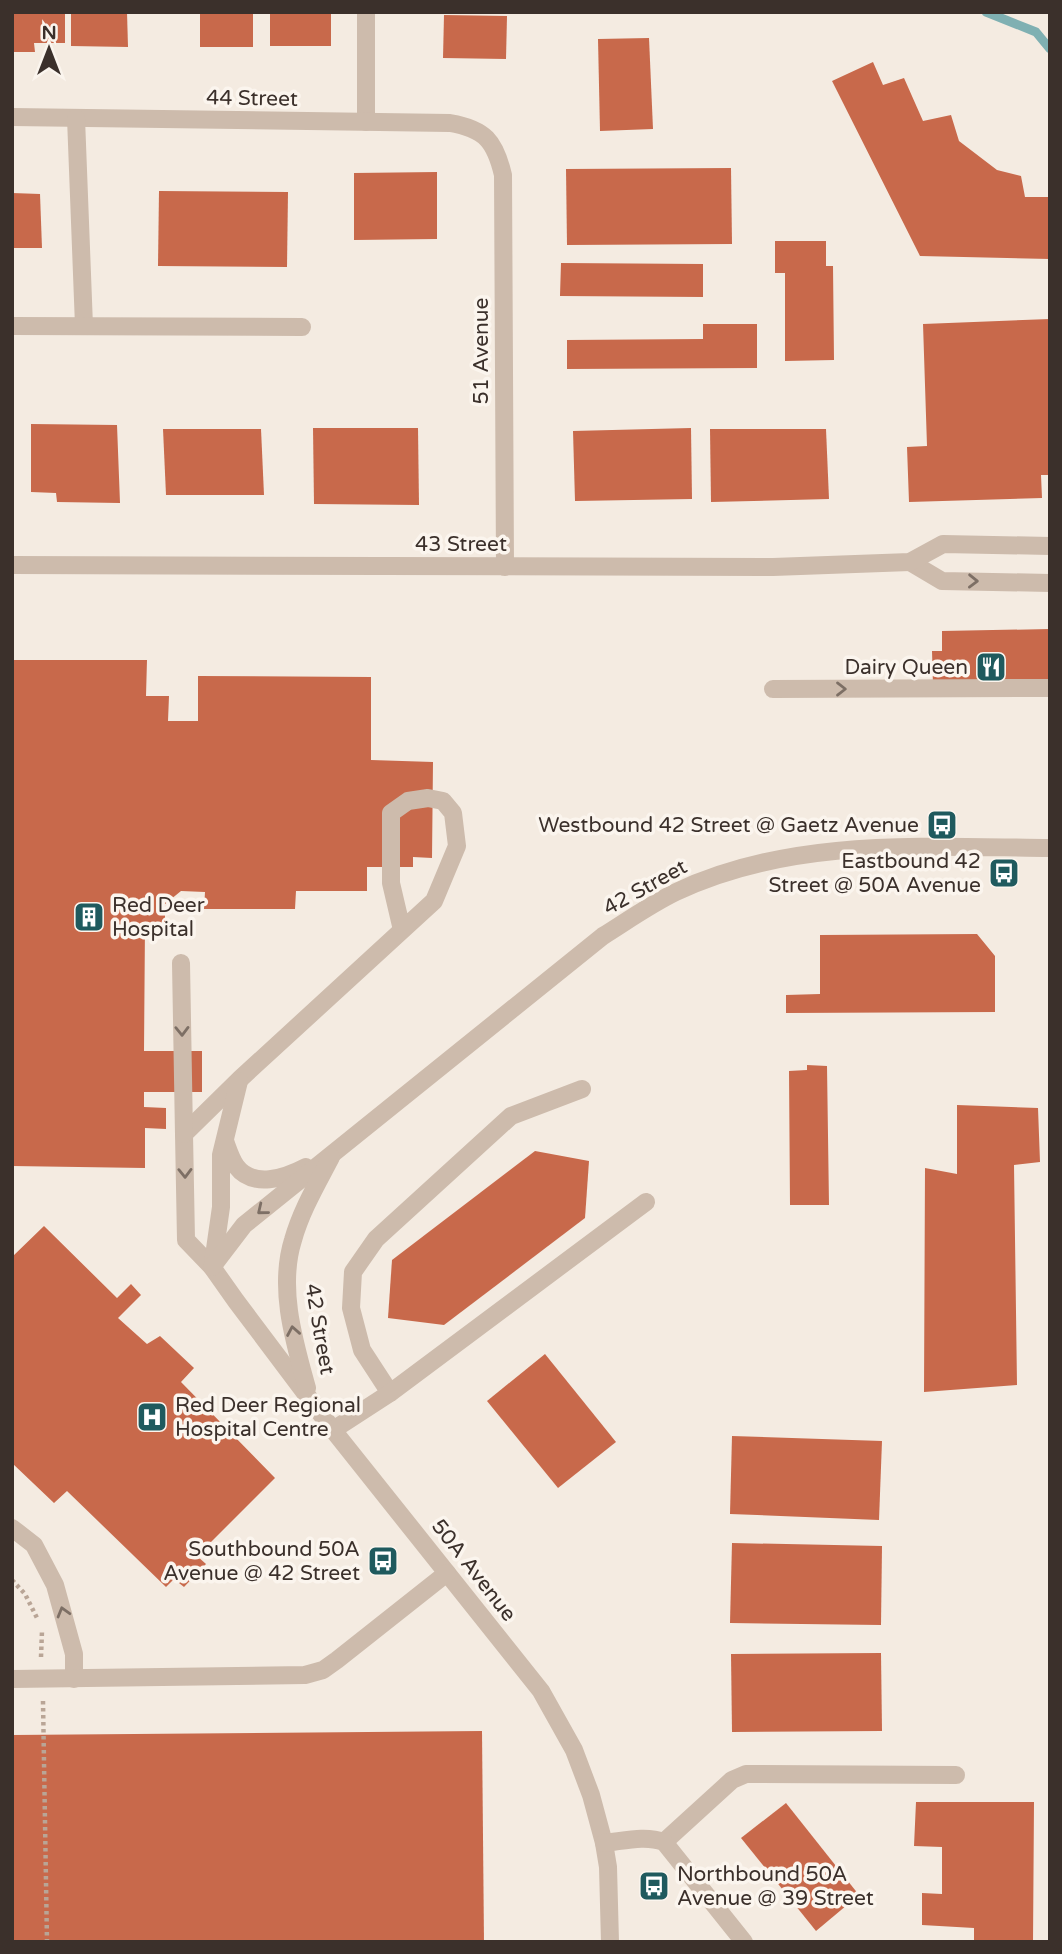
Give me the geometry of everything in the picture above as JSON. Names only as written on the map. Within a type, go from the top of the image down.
[{"type":"street","points":[[366,12],[366,122]]},
{"type":"street","name":"44 Street","points":[[12,117],[450,123],[466,126],[487,138]]},
{"type":"street","points":[[76,118],[84,326]]},
{"type":"street","name":"51 Avenue","points":[[487,138],[495,149],[503,175],[505,567]]},
{"type":"street","points":[[12,326],[302,327]]},
{"type":"street","name":"43 Street","points":[[12,565],[773,567],[910,562],[943,544],[1050,546]]},
{"type":"street","points":[[910,562],[942,581],[1050,583]]},
{"type":"street","points":[[773,689],[1050,688]]},
{"type":"street","points":[[184,1134],[434,901],[457,846],[453,813],[443,802],[428,798],[408,801],[391,813],[391,883],[402,930]]},
{"type":"street","name":"42 Street","points":[[212,1267],[244,1225],[334,1151],[603,936],[677,892],[721,874],[804,855],[897,847],[1050,848]]},
{"type":"street","name":"50A Avenue","points":[[181,963],[186,1240],[212,1267],[333,1430],[541,1691],[574,1750],[592,1795],[608,1867],[610,1942]]},
{"type":"street","points":[[212,1267],[221,1207],[220,1156],[240,1079]]},
{"type":"street","points":[[390,1393],[362,1350],[351,1308],[353,1272],[376,1239],[511,1116],[582,1089]]},
{"type":"street","points":[[225,1140],[233,1163],[247,1177],[255,1179],[278,1178],[302,1169],[334,1151]]},
{"type":"street","name":"42 Street","points":[[310,1397],[297,1352],[288,1303],[288,1261],[300,1220],[334,1151]]},
{"type":"street","points":[[333,1430],[390,1393],[646,1202]]},
{"type":"street","points":[[12,1528],[34,1545],[55,1585],[74,1654],[74,1679]]},
{"type":"street","points":[[12,1679],[305,1675],[323,1670],[337,1661],[447,1573]]},
{"type":"street","points":[[664,1842],[732,1780],[746,1774],[956,1775]]},
{"type":"street","points":[[604,1843],[643,1839],[664,1842],[744,1942]]},
{"type":"path","points":[[12,1580],[25,1594],[42,1628],[47,1942]]},
{"type":"building","points":[[12,12],[65,12],[65,43],[34,43],[35,52],[12,52]]},
{"type":"building","points":[[71,12],[127,12],[128,47],[71,46]]},
{"type":"building","points":[[200,12],[253,12],[253,47],[200,47]]},
{"type":"building","points":[[270,12],[331,12],[331,46],[270,46]]},
{"type":"building","points":[[444,15],[507,16],[506,59],[443,58]]},
{"type":"building","points":[[649,38],[653,129],[600,131],[598,39]]},
{"type":"building","points":[[873,62],[883,85],[904,78],[923,121],[951,115],[959,141],[997,170],[1021,176],[1025,197],[1050,197],[1050,259],[920,256],[832,81]]},
{"type":"building","points":[[731,168],[732,244],[567,245],[566,169]]},
{"type":"building","points":[[437,172],[437,239],[354,240],[354,173]]},
{"type":"building","points":[[159,191],[288,192],[287,267],[158,266]]},
{"type":"building","points":[[12,193],[40,194],[42,248],[12,248]]},
{"type":"building","points":[[775,241],[826,241],[826,266],[833,266],[834,360],[785,361],[785,273],[775,273]]},
{"type":"building","points":[[561,263],[703,264],[703,297],[560,296]]},
{"type":"building","points":[[1050,319],[1050,475],[1041,475],[1042,498],[909,502],[907,447],[927,446],[923,324]]},
{"type":"building","points":[[703,324],[757,324],[757,368],[567,369],[567,340],[703,339]]},
{"type":"building","points":[[31,424],[117,425],[120,503],[57,502],[56,493],[31,492]]},
{"type":"building","points":[[313,428],[418,428],[419,505],[314,504]]},
{"type":"building","points":[[691,428],[692,499],[575,501],[573,431]]},
{"type":"building","points":[[163,429],[261,429],[264,495],[166,495]]},
{"type":"building","points":[[710,429],[826,429],[829,499],[711,502]]},
{"type":"building","name":"Dairy Queen","points":[[1050,629],[1050,683],[933,685],[932,651],[942,651],[942,631]]},
{"type":"building","name":"Red Deer Hospital","points":[[12,660],[147,660],[146,696],[169,696],[168,721],[198,721],[198,676],[371,677],[371,760],[433,762],[432,858],[413,857],[413,867],[367,867],[367,891],[296,891],[295,909],[204,909],[205,892],[181,891],[165,904],[165,925],[145,925],[144,1051],[202,1051],[202,1092],[144,1092],[144,1107],[166,1108],[166,1129],[145,1128],[145,1168],[12,1166]]},
{"type":"building","points":[[977,934],[995,956],[995,1012],[786,1013],[786,995],[820,994],[820,935]]},
{"type":"building","points":[[807,1065],[827,1066],[829,1205],[790,1205],[789,1071],[807,1070]]},
{"type":"building","points":[[957,1105],[1038,1108],[1040,1162],[1014,1165],[1017,1385],[924,1392],[925,1168],[957,1174]]},
{"type":"building","points":[[535,1151],[589,1161],[585,1218],[444,1325],[388,1318],[392,1260]]},
{"type":"building","points":[[44,1226],[117,1298],[131,1284],[141,1295],[118,1318],[147,1344],[160,1336],[194,1368],[181,1382],[275,1478],[197,1556],[206,1564],[184,1587],[174,1579],[166,1587],[67,1491],[54,1503],[12,1463],[12,1257]]},
{"type":"building","points":[[545,1354],[616,1442],[558,1488],[487,1401]]},
{"type":"building","points":[[732,1436],[882,1441],[879,1520],[730,1514]]},
{"type":"building","points":[[732,1543],[882,1546],[881,1625],[730,1623]]},
{"type":"building","points":[[881,1653],[882,1731],[732,1732],[731,1654]]},
{"type":"building","points":[[482,1731],[484,1942],[12,1942],[12,1735]]},
{"type":"building","points":[[916,1802],[1034,1802],[1033,1942],[974,1942],[974,1928],[922,1925],[922,1893],[942,1894],[942,1847],[914,1846]]},
{"type":"building","points":[[786,1803],[859,1895],[816,1931],[741,1838]]},
{"type":"waterway","points":[[986,12],[1036,32],[1050,49]]},
{"type":"place","name":"Dairy Queen","points":[[991,667]]},
{"type":"place","name":"Westbound 42 Street @ Gaetz Avenue","points":[[942,825]]},
{"type":"place","name":"Eastbound 42 Street @ 50A Avenue","points":[[1004,873]]},
{"type":"place","name":"Red Deer Hospital","points":[[89,917]]},
{"type":"place","name":"Red Deer Regional Hospital Centre","points":[[152,1417]]},
{"type":"place","name":"Southbound 50A Avenue @ 42 Street","points":[[383,1561]]},
{"type":"place","name":"Northbound 50A Avenue @ 39 Street","points":[[654,1886]]}]
